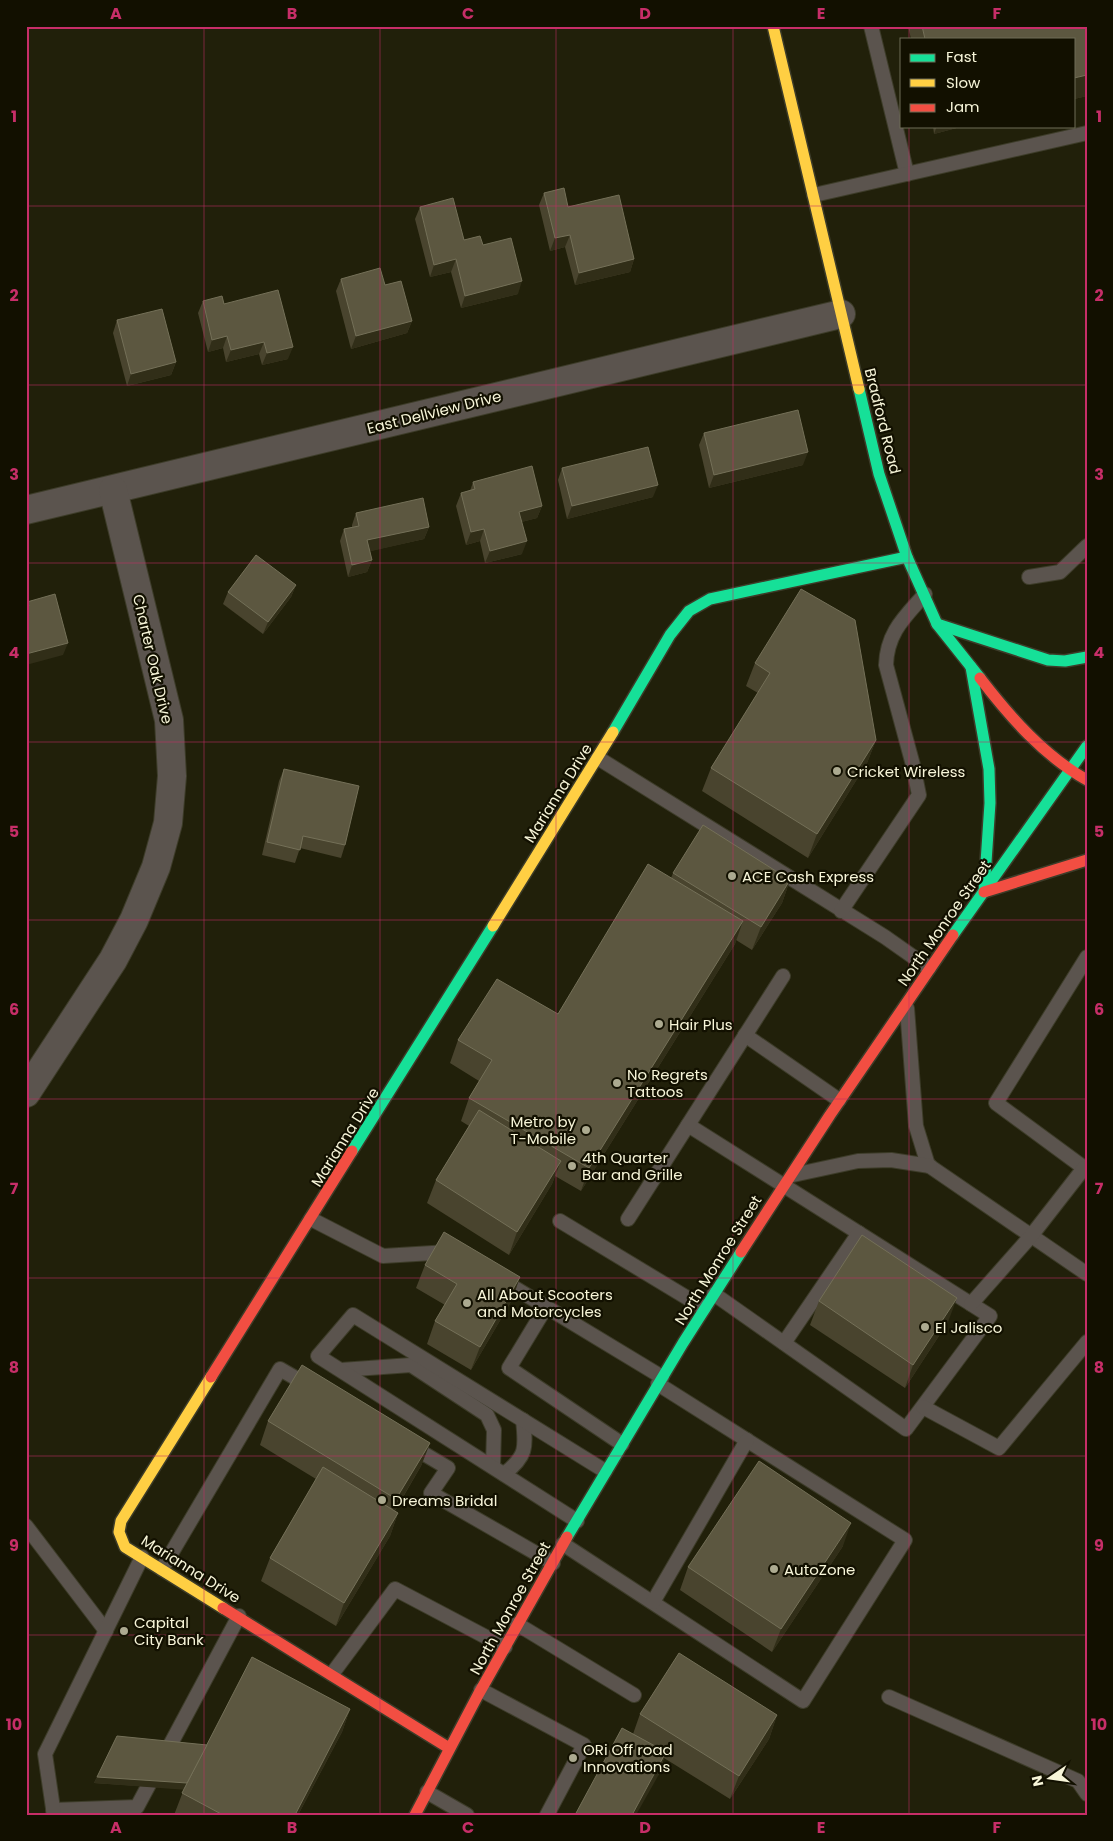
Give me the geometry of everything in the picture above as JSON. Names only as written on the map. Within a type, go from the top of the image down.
[{"type":"street","name":"Bradford Road","points":[[773,26],[879,474],[907,557],[937,624],[1009,716],[1069,770],[1087,780]]},
{"type":"street","name":"East Dellview Drive","points":[[26,510],[841,314]]},
{"type":"street","name":"Charter Oak Drive","points":[[26,1093],[113,960],[134,920],[156,867],[168,823],[172,776],[170,720],[112,490]]},
{"type":"street","name":"Marianna Drive","points":[[449,1748],[125,1547],[119,1532],[121,1521],[598,758],[670,635],[689,611],[710,599],[907,557]]},
{"type":"street","points":[[937,624],[1048,660],[1065,661],[1087,657]]},
{"type":"street","points":[[971,667],[989,769],[990,803],[984,892],[1087,860]]},
{"type":"street","name":"North Monroe Street","points":[[415,1815],[449,1748],[517,1624],[605,1471],[704,1308],[839,1100],[929,968],[1087,746]]},
{"type":"lane","points":[[871,26],[907,174]]},
{"type":"lane","points":[[814,196],[1087,133]]},
{"type":"lane","points":[[1029,577],[1060,572],[1087,546]]},
{"type":"lane","points":[[841,910],[918,795],[913,765],[886,665],[886,652],[893,631],[925,594]]},
{"type":"lane","points":[[598,758],[841,910],[929,968]]},
{"type":"lane","points":[[971,1304],[1031,1236],[1086,1169],[996,1103],[1087,957]]},
{"type":"lane","points":[[628,1220],[783,976]]},
{"type":"lane","points":[[906,1002],[916,1126],[929,1166]]},
{"type":"lane","points":[[745,1035],[839,1100]]},
{"type":"lane","points":[[688,1125],[786,1180],[859,1233],[990,1316],[906,1429],[714,1294]]},
{"type":"lane","points":[[786,1180],[858,1161],[891,1160],[929,1166],[1087,1274]]},
{"type":"lane","points":[[311,1219],[383,1256],[454,1252],[463,1257]]},
{"type":"lane","points":[[560,1221],[704,1308]]},
{"type":"lane","points":[[784,1343],[859,1233]]},
{"type":"lane","points":[[488,1272],[546,1307],[747,1440],[905,1540],[803,1701],[563,1544]]},
{"type":"lane","points":[[546,1307],[509,1368],[622,1444]]},
{"type":"lane","points":[[576,1521],[318,1356],[353,1315],[605,1471]]},
{"type":"lane","points":[[923,1407],[999,1448],[1087,1342]]},
{"type":"lane","points":[[341,1370],[410,1365],[487,1415],[494,1430],[498,1471]]},
{"type":"lane","points":[[162,1569],[280,1369],[322,1394]]},
{"type":"lane","points":[[498,1471],[522,1457],[526,1445],[523,1420]]},
{"type":"lane","points":[[398,1438],[448,1468],[431,1493],[553,1563]]},
{"type":"lane","points":[[653,1602],[747,1440]]},
{"type":"lane","points":[[26,1526],[106,1631]]},
{"type":"lane","points":[[142,1557],[45,1754],[53,1812],[137,1807],[239,1616]]},
{"type":"lane","points":[[332,1674],[395,1589],[505,1647]]},
{"type":"lane","points":[[517,1624],[634,1696]]},
{"type":"lane","points":[[481,1690],[584,1745],[547,1815]]},
{"type":"lane","points":[[889,1697],[1078,1781],[1087,1794]]},
{"type":"lane","points":[[427,1792],[467,1815]]},
{"type":"building","points":[[922,26],[1087,26],[1087,75],[1076,78],[1076,38],[925,38]]},
{"type":"building","points":[[564,188],[568,207],[619,195],[634,259],[579,273],[570,235],[555,238],[544,193]]},
{"type":"building","points":[[453,198],[464,240],[480,236],[483,245],[511,238],[522,281],[465,296],[456,259],[434,265],[420,207]]},
{"type":"building","points":[[380,268],[385,285],[401,281],[412,321],[356,336],[341,279]]},
{"type":"building","points":[[278,290],[293,347],[267,353],[264,342],[231,350],[227,336],[212,340],[203,301],[222,296],[224,304]]},
{"type":"building","points":[[162,309],[176,362],[131,374],[117,320]]},
{"type":"building","points":[[798,410],[808,452],[714,475],[704,433]]},
{"type":"building","points":[[648,447],[658,485],[572,506],[562,468]]},
{"type":"building","points":[[532,466],[542,506],[519,512],[527,541],[490,551],[484,529],[471,532],[461,493],[475,489],[473,482]]},
{"type":"building","points":[[423,498],[429,527],[367,540],[372,560],[352,565],[344,529],[359,526],[356,513]]},
{"type":"building","points":[[256,555],[296,585],[268,622],[228,592]]},
{"type":"building","points":[[801,589],[855,620],[876,740],[817,834],[711,768],[770,673],[755,663]]},
{"type":"building","points":[[55,594],[68,643],[26,654],[26,607],[29,606],[27,602]]},
{"type":"building","points":[[284,769],[359,786],[345,845],[303,836],[300,850],[267,842]]},
{"type":"building","points":[[703,825],[790,880],[761,927],[673,873]]},
{"type":"building","points":[[648,864],[743,921],[589,1168],[469,1098],[492,1060],[458,1040],[497,979],[558,1014]]},
{"type":"building","points":[[479,1110],[561,1161],[517,1232],[436,1180]]},
{"type":"building","points":[[444,1232],[520,1277],[480,1347],[435,1321],[457,1284],[425,1265]]},
{"type":"building","points":[[862,1235],[957,1298],[913,1365],[819,1301]]},
{"type":"building","points":[[302,1365],[430,1443],[396,1499],[268,1421]]},
{"type":"building","points":[[759,1461],[851,1523],[781,1629],[688,1567]]},
{"type":"building","points":[[323,1467],[398,1513],[344,1603],[270,1558]]},
{"type":"building","points":[[679,1653],[777,1715],[739,1776],[640,1714]]},
{"type":"building","points":[[252,1657],[350,1709],[295,1815],[223,1815],[182,1793]]},
{"type":"building","points":[[622,1728],[666,1752],[632,1815],[575,1815]]},
{"type":"building","points":[[117,1736],[207,1745],[187,1783],[97,1777]]},
{"type":"traffic: fast","points":[[859,389],[879,474],[907,557],[937,624],[980,678]]},
{"type":"traffic: fast","points":[[613,732],[670,635],[689,611],[710,599],[907,557]]},
{"type":"traffic: fast","points":[[937,624],[1048,660],[1065,661],[1087,657]]},
{"type":"traffic: fast","points":[[971,667],[989,769],[990,803],[984,892]]},
{"type":"traffic: fast","points":[[953,935],[1087,746]]},
{"type":"traffic: fast","points":[[352,1151],[493,926]]},
{"type":"traffic: fast","points":[[567,1537],[683,1343],[741,1252]]},
{"type":"traffic: slow","points":[[773,26],[859,389]]},
{"type":"traffic: slow","points":[[493,926],[613,732]]},
{"type":"traffic: slow","points":[[211,1377],[121,1521],[119,1532],[125,1547],[223,1608]]},
{"type":"traffic: jam","points":[[980,678],[1029,735],[1056,759],[1087,780]]},
{"type":"traffic: jam","points":[[984,892],[1087,860]]},
{"type":"traffic: jam","points":[[741,1252],[830,1115],[953,935]]},
{"type":"traffic: jam","points":[[211,1377],[352,1151]]},
{"type":"traffic: jam","points":[[415,1815],[478,1695],[567,1537]]},
{"type":"traffic: jam","points":[[223,1608],[449,1748]]},
{"type":"place","name":"Cricket Wireless","points":[[837,771]]},
{"type":"place","name":"ACE Cash Express","points":[[732,876]]},
{"type":"place","name":"Hair Plus","points":[[659,1024]]},
{"type":"place","name":"No Regrets Tattoos","points":[[617,1083]]},
{"type":"place","name":"Metro by T-Mobile","points":[[586,1130]]},
{"type":"place","name":"4th Quarter Bar and Grille","points":[[572,1166]]},
{"type":"place","name":"All About Scooters and Motorcycles","points":[[467,1303]]},
{"type":"place","name":"El Jalisco","points":[[925,1327]]},
{"type":"place","name":"Dreams Bridal","points":[[382,1500]]},
{"type":"place","name":"AutoZone","points":[[774,1569]]},
{"type":"place","name":"Capital City Bank","points":[[124,1631]]},
{"type":"place","name":"ORi Off road Innovations","points":[[573,1758]]}]
